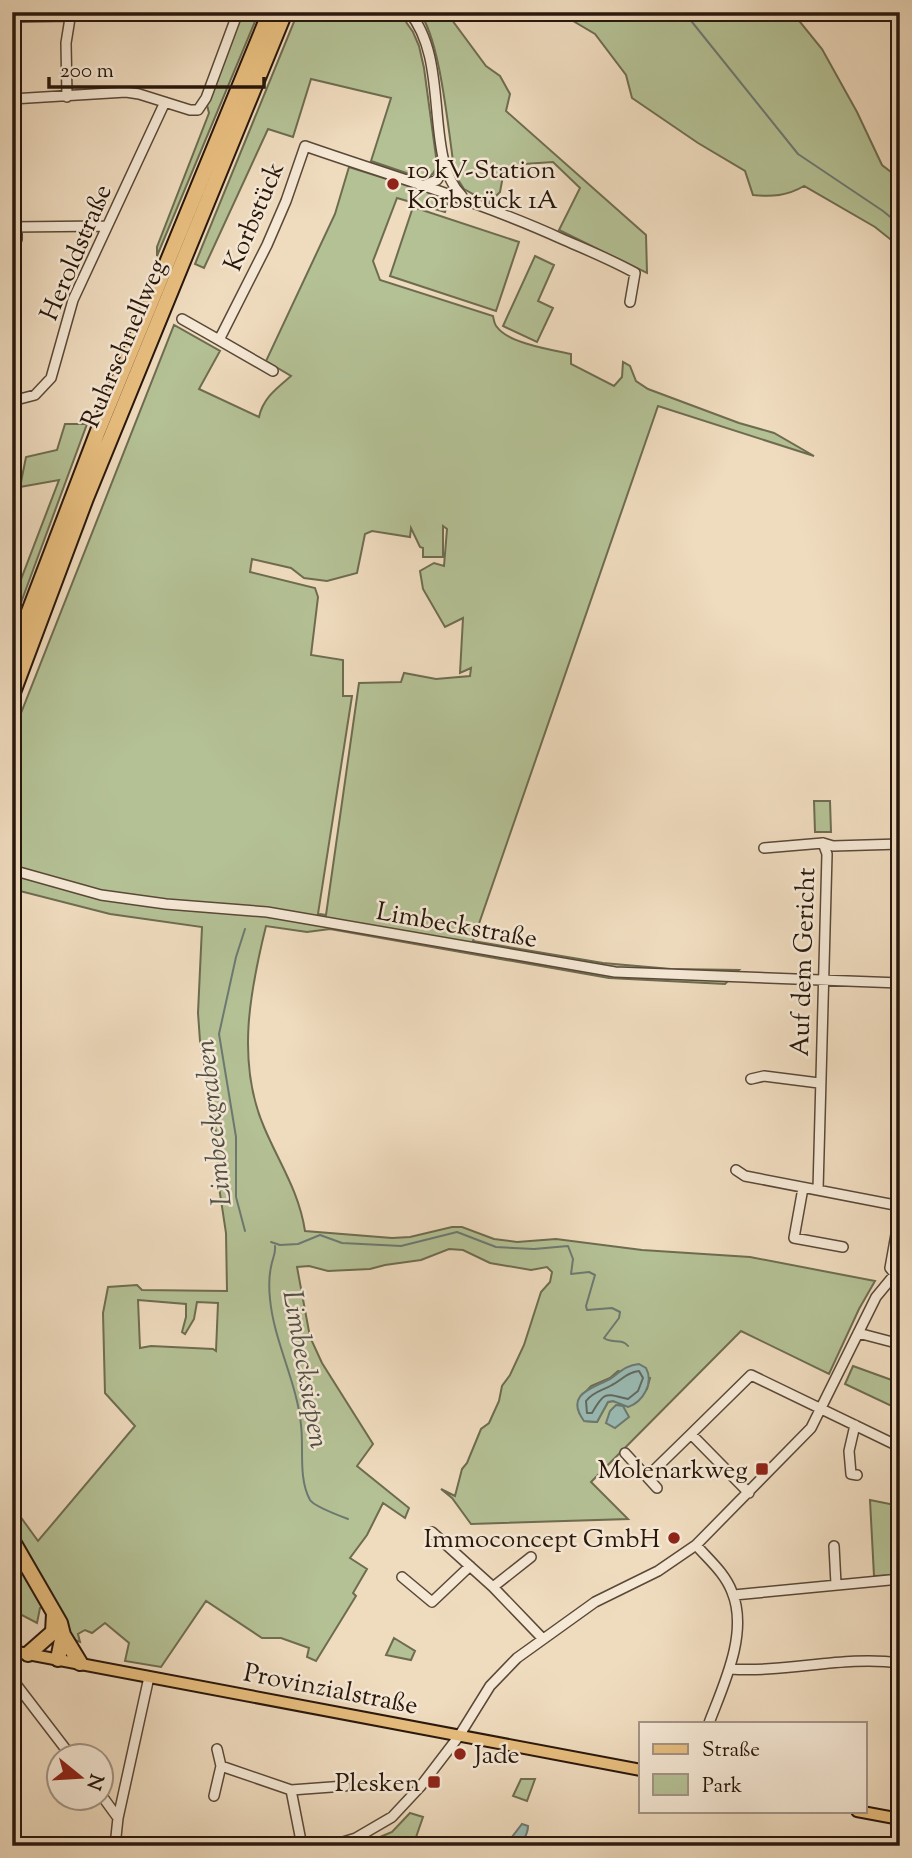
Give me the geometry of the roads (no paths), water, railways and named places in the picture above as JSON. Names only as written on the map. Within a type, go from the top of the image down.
[{"type":"highway","name":"Ruhrschnellweg","points":[[12,656],[98,431],[270,12]]},
{"type":"highway","name":"Ruhrschnellweg","points":[[12,695],[104,453],[285,12]]},
{"type":"highway","points":[[12,1540],[54,1612],[58,1633],[54,1659]]},
{"type":"highway","points":[[28,1654],[58,1633]]},
{"type":"highway","points":[[58,1633],[80,1663]]},
{"type":"main road","name":"Provinzialstraße","points":[[12,1651],[639,1770]]},
{"type":"main road","points":[[862,1812],[900,1819]]},
{"type":"street","points":[[12,99],[126,92],[198,110],[203,105],[238,12]]},
{"type":"street","points":[[410,12],[421,31],[429,54],[445,168],[452,186],[466,199]]},
{"type":"street","points":[[12,17],[71,14],[66,43],[67,97]]},
{"type":"street","name":"Heroldstraße","points":[[12,401],[35,395],[51,378],[69,310],[165,102]]},
{"type":"street","name":"Korbstück","points":[[219,340],[267,245],[305,146],[466,199],[530,224],[635,273],[630,302]]},
{"type":"street","points":[[425,186],[438,180],[445,168]]},
{"type":"street","points":[[12,253],[17,239],[14,227],[107,226]]},
{"type":"street","points":[[182,319],[272,372]]},
{"type":"street","name":"Auf dem Gericht","points":[[764,848],[823,843],[833,846],[900,844]]},
{"type":"street","name":"Auf dem Gericht","points":[[818,1190],[827,854],[823,843]]},
{"type":"street","name":"Limbeckstraße","points":[[12,870],[76,889],[123,898],[267,912],[589,969],[641,975],[900,983]]},
{"type":"street","name":"Auf dem Gericht","points":[[751,1079],[764,1076],[819,1083]]},
{"type":"street","points":[[736,1170],[746,1176],[900,1206]]},
{"type":"street","points":[[803,1188],[794,1238],[842,1247]]},
{"type":"street","points":[[330,1846],[356,1838],[392,1817],[420,1787],[459,1736],[490,1686],[517,1658],[594,1602],[680,1558],[749,1493],[811,1428],[876,1297],[897,1270],[890,1268],[900,1212]]},
{"type":"street","points":[[858,1333],[900,1344]]},
{"type":"street","points":[[648,1477],[751,1375],[900,1447]]},
{"type":"street","points":[[855,1425],[849,1451],[851,1475],[857,1475]]},
{"type":"street","points":[[691,1434],[749,1493]]},
{"type":"street","points":[[625,1453],[657,1488]]},
{"type":"street","points":[[432,1532],[493,1587],[543,1640]]},
{"type":"street","points":[[696,1545],[717,1567],[734,1595],[736,1632],[730,1669],[709,1722]]},
{"type":"street","points":[[834,1546],[836,1584]]},
{"type":"street","points":[[493,1587],[531,1557]]},
{"type":"street","points":[[402,1577],[432,1602],[470,1566]]},
{"type":"street","points":[[734,1595],[900,1579]]},
{"type":"street","points":[[730,1669],[752,1671],[876,1659],[900,1662]]},
{"type":"street","points":[[115,1846],[118,1818],[149,1677]]},
{"type":"street","points":[[12,1679],[60,1742]]},
{"type":"street","points":[[214,1796],[221,1766],[217,1749]]},
{"type":"street","points":[[221,1766],[291,1790],[345,1786]]},
{"type":"street","points":[[291,1790],[302,1846]]},
{"type":"street","points":[[114,1812],[118,1818]]},
{"type":"water","points":[[639,1364],[646,1368],[649,1380],[646,1391],[638,1401],[628,1407],[613,1401],[608,1402],[597,1422],[584,1421],[577,1404],[583,1393],[627,1367]]},
{"type":"water","points":[[616,1405],[623,1406],[629,1417],[615,1428],[606,1423],[610,1411]]},
{"type":"water","points":[[522,1824],[528,1826],[526,1834],[520,1844],[514,1844],[512,1837]]},
{"type":"waterway","points":[[684,12],[798,154],[900,225]]},
{"type":"waterway","points":[[896,224],[900,232]]},
{"type":"waterway","name":"Limbeckgraben","points":[[245,929],[219,1034],[236,1137],[236,1197],[245,1231]]},
{"type":"waterway","name":"Limbeckgraben","points":[[271,1242],[280,1245],[298,1244],[320,1235],[342,1243],[401,1246],[457,1232],[496,1247],[534,1249],[568,1246],[573,1259],[571,1274],[589,1272],[595,1275],[587,1310],[612,1308],[620,1312],[619,1318],[604,1338],[623,1342],[628,1346]]},
{"type":"waterway","name":"Limbecksiepen","points":[[275,1246],[269,1287],[272,1315],[299,1409],[306,1491],[312,1502],[348,1519]]},
{"type":"place","name":"10 kV-Station Korbstück 1A","points":[[393,184]]},
{"type":"place","name":"Molenarkweg","points":[[762,1469]]},
{"type":"place","name":"Immoconcept GmbH","points":[[674,1538]]},
{"type":"place","name":"Jade","points":[[460,1754]]},
{"type":"place","name":"Plesken","points":[[434,1782]]}]
